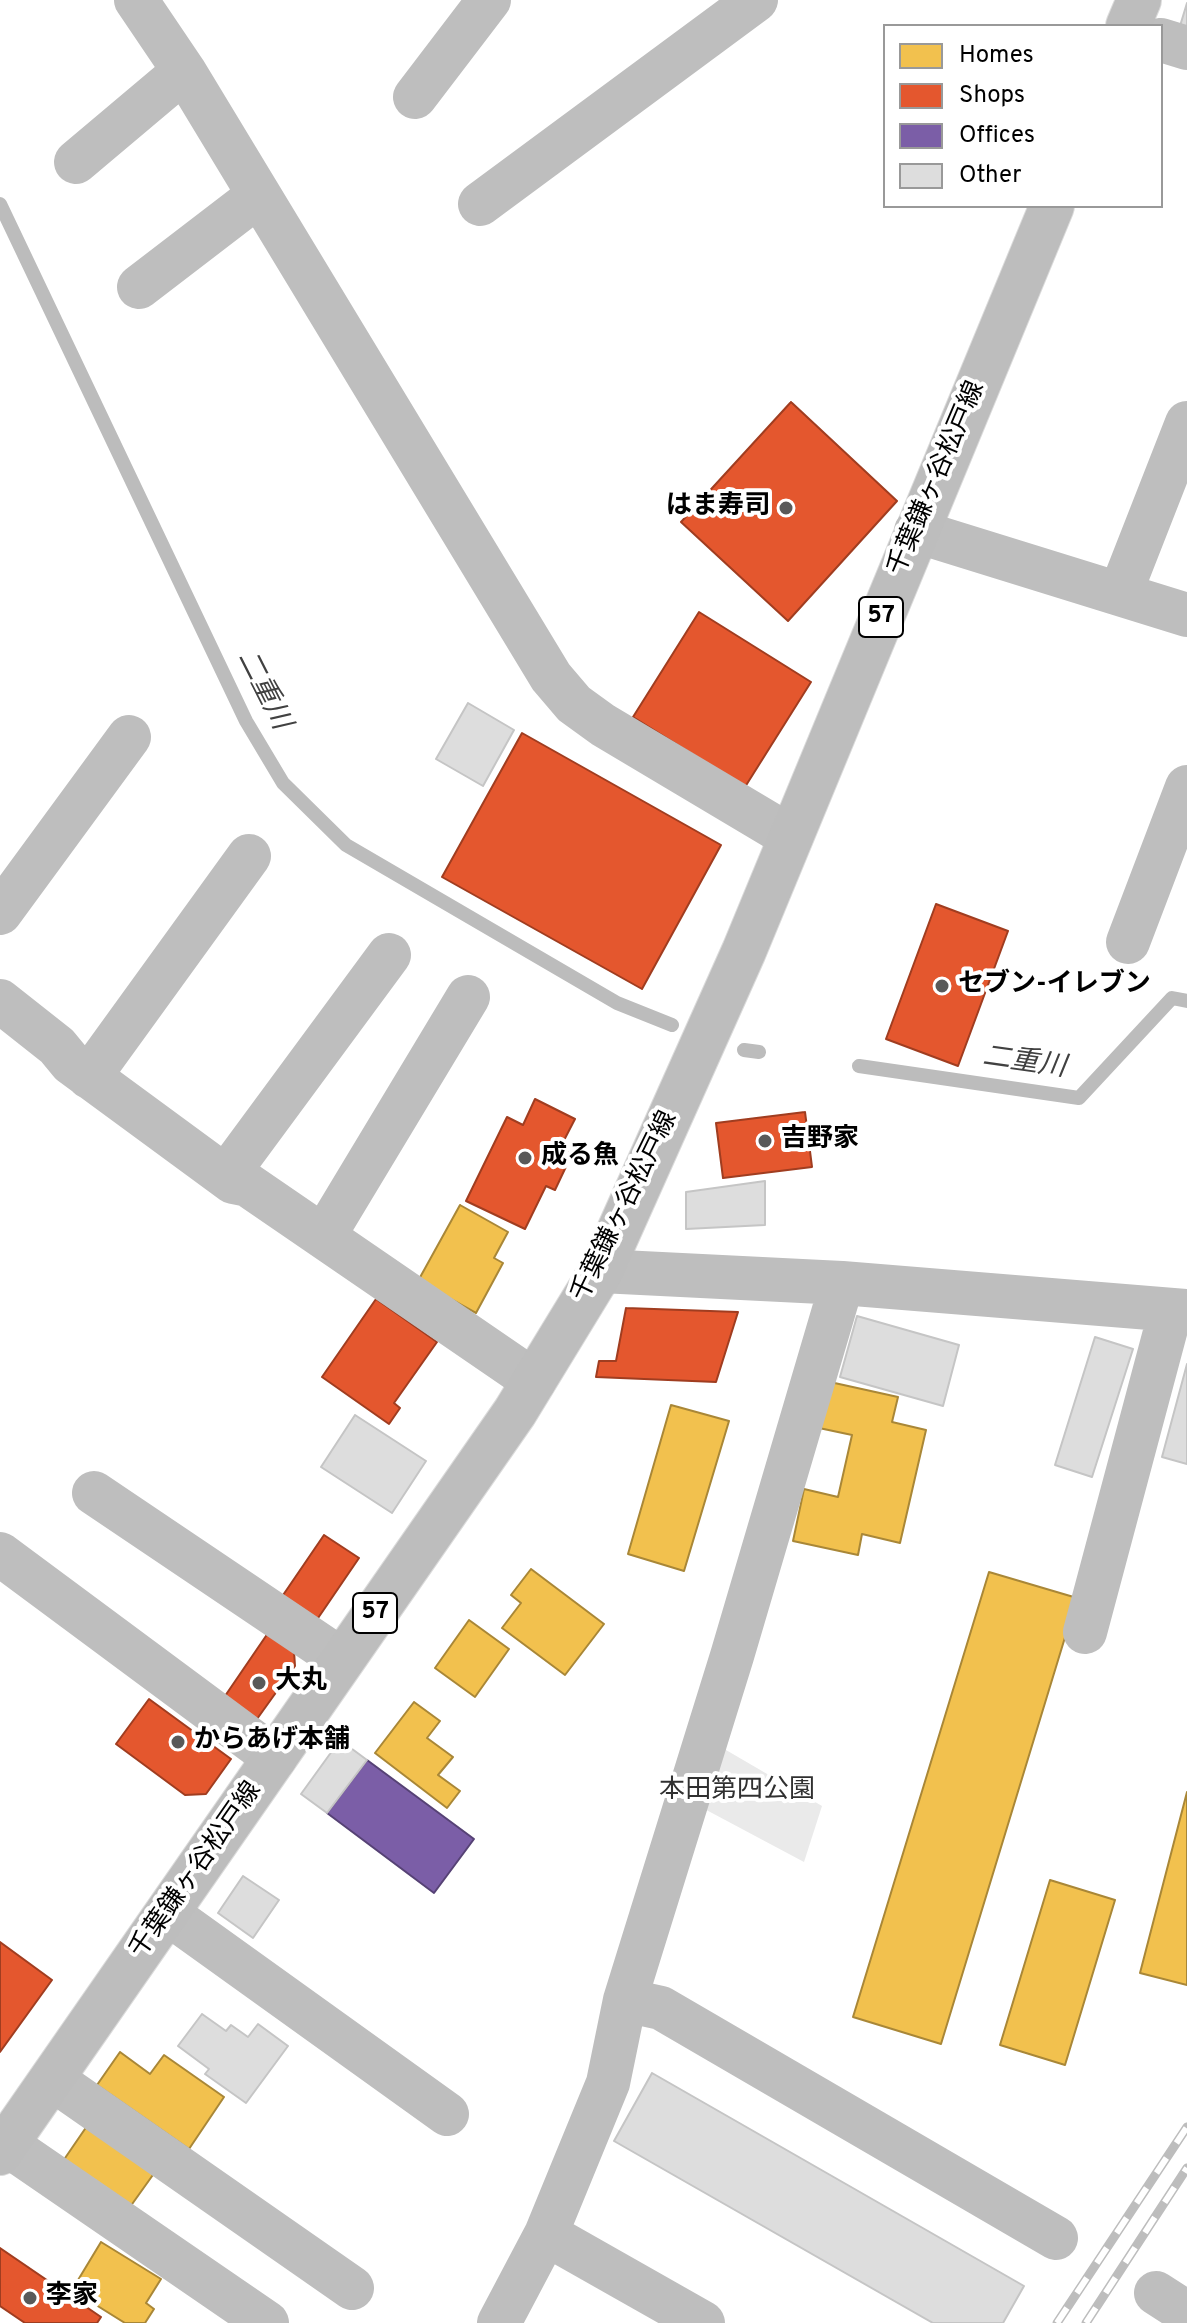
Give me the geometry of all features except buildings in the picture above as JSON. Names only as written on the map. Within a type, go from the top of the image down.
[{"type":"main road","name":"千葉鎌ヶ谷松戸線","points":[[3,2148],[534,1381],[616,1272],[706,1037],[791,837],[934,537],[1051,208]]},
{"type":"street","points":[[136,0],[184,71],[558,686],[574,704],[603,725],[791,837]]},
{"type":"street","points":[[415,97],[489,0]]},
{"type":"street","points":[[480,204],[756,0]]},
{"type":"street","points":[[1163,32],[1187,48]]},
{"type":"street","points":[[76,162],[184,71]]},
{"type":"street","points":[[139,287],[259,195]]},
{"type":"street","points":[[1120,594],[1187,423]]},
{"type":"street","points":[[934,537],[1187,615]]},
{"type":"street","points":[[0,913],[129,737]]},
{"type":"street","points":[[1128,942],[1187,787]]},
{"type":"street","points":[[89,1077],[249,856]]},
{"type":"street","points":[[226,1176],[389,955]]},
{"type":"street","points":[[324,1236],[468,997]]},
{"type":"street","points":[[0,1001],[57,1046],[71,1063],[89,1077],[233,1182],[248,1185],[534,1381]]},
{"type":"street","points":[[616,1272],[842,1283],[1179,1310],[1085,1632]]},
{"type":"street","points":[[505,2321],[546,2234],[608,2083],[625,2000],[732,1656],[842,1283]]},
{"type":"street","points":[[94,1493],[342,1660]]},
{"type":"street","points":[[0,1554],[275,1758]]},
{"type":"street","points":[[167,1913],[447,2114]]},
{"type":"street","points":[[625,2000],[661,2008],[1056,2238]]},
{"type":"street","points":[[52,2079],[352,2288]]},
{"type":"street","points":[[3,2148],[267,2323]]},
{"type":"street","points":[[546,2234],[703,2323]]},
{"type":"green space","name":"本田第四公園","points":[[714,1743],[822,1806],[804,1862],[697,1805]]},
{"type":"waterway","name":"二重川","points":[[0,204],[246,721],[283,783],[346,845],[617,1003],[672,1025]]},
{"type":"waterway","name":"二重川","points":[[859,1066],[1079,1098],[1172,998],[1187,1001]]},
{"type":"waterway","name":"二重川","points":[[744,1050],[759,1052]]},
{"type":"railway","points":[[1057,2323],[1187,2127]]},
{"type":"railway","points":[[1086,2323],[1187,2168]]},
{"type":"place","name":"はま寿司","points":[[786,508]]},
{"type":"place","name":"セブン-イレブン","points":[[942,986]]},
{"type":"place","name":"吉野家","points":[[765,1141]]},
{"type":"place","name":"成る魚","points":[[525,1158]]},
{"type":"place","name":"大丸","points":[[259,1683]]},
{"type":"place","name":"からあげ本舗","points":[[178,1742]]},
{"type":"place","name":"李家","points":[[30,2298]]}]
